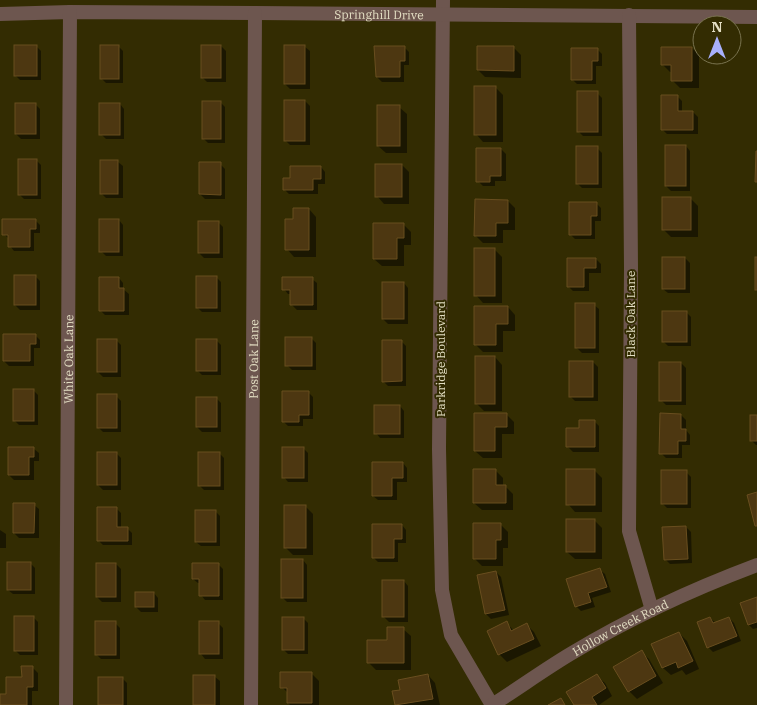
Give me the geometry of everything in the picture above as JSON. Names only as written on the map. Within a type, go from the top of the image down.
[{"type":"street","name":"Parkridge Boulevard","points":[[442,0],[439,440],[442,590],[451,635],[492,705]]},
{"type":"street","name":"White Oak Lane","points":[[66,705],[70,12]]},
{"type":"street","name":"Springhill Drive","points":[[0,14],[255,12],[757,17]]},
{"type":"street","name":"Post Oak Lane","points":[[251,705],[255,12]]},
{"type":"street","name":"Black Oak Lane","points":[[629,15],[631,268],[629,531],[652,610]]},
{"type":"street","name":"Hollow Creek Road","points":[[492,705],[572,653],[652,610],[757,565]]},
{"type":"building","points":[[14,45],[37,45],[37,76],[14,76]]},
{"type":"building","points":[[100,45],[119,45],[119,79],[100,79]]},
{"type":"building","points":[[201,45],[221,45],[221,78],[201,78]]},
{"type":"building","points":[[284,45],[305,45],[305,84],[284,84]]},
{"type":"building","points":[[374,46],[405,46],[405,61],[400,61],[400,77],[376,77]]},
{"type":"building","points":[[477,46],[514,46],[514,71],[477,70]]},
{"type":"building","points":[[661,47],[692,47],[692,81],[671,81],[671,65],[661,65]]},
{"type":"building","points":[[571,48],[598,48],[598,61],[592,61],[592,80],[571,80]]},
{"type":"building","points":[[474,86],[496,86],[496,135],[474,135]]},
{"type":"building","points":[[577,91],[598,91],[598,132],[577,132]]},
{"type":"building","points":[[661,95],[678,95],[678,111],[693,111],[693,130],[661,130]]},
{"type":"building","points":[[284,100],[305,100],[305,141],[284,141]]},
{"type":"building","points":[[202,101],[221,101],[221,139],[202,139]]},
{"type":"building","points":[[15,103],[36,103],[36,134],[15,134]]},
{"type":"building","points":[[99,103],[120,103],[120,135],[99,135]]},
{"type":"building","points":[[377,105],[400,105],[400,146],[377,146]]},
{"type":"building","points":[[665,145],[686,145],[686,186],[665,186]]},
{"type":"building","points":[[576,146],[598,146],[598,184],[576,184]]},
{"type":"building","points":[[476,148],[501,148],[501,176],[490,176],[490,182],[476,182]]},
{"type":"building","points":[[756,151],[757,182],[755,182]]},
{"type":"building","points":[[18,159],[37,159],[37,195],[18,195]]},
{"type":"building","points":[[100,160],[118,160],[118,194],[100,194]]},
{"type":"building","points":[[199,162],[221,162],[221,195],[199,194]]},
{"type":"building","points":[[375,164],[402,164],[402,197],[375,197]]},
{"type":"building","points":[[290,166],[321,166],[321,179],[313,179],[313,190],[283,190],[283,178],[290,178]]},
{"type":"building","points":[[662,197],[691,197],[691,230],[662,230]]},
{"type":"building","points":[[475,199],[508,200],[508,223],[496,223],[496,236],[474,236]]},
{"type":"building","points":[[569,202],[597,202],[597,216],[591,216],[591,235],[569,235]]},
{"type":"building","points":[[293,208],[309,208],[309,250],[285,250],[285,219],[293,219]]},
{"type":"building","points":[[2,219],[36,219],[36,229],[30,229],[30,247],[8,247],[8,235],[2,235]]},
{"type":"building","points":[[99,219],[119,219],[119,252],[99,252]]},
{"type":"building","points":[[198,221],[219,221],[219,253],[198,253]]},
{"type":"building","points":[[373,223],[404,223],[404,238],[397,238],[397,259],[373,259]]},
{"type":"building","points":[[474,248],[495,248],[495,296],[474,296]]},
{"type":"building","points":[[662,257],[685,257],[685,289],[662,289]]},
{"type":"building","points":[[755,257],[757,257],[757,290],[755,290]]},
{"type":"building","points":[[567,258],[596,258],[596,268],[584,268],[584,287],[567,287]]},
{"type":"building","points":[[14,275],[36,275],[36,305],[14,305]]},
{"type":"building","points":[[196,276],[217,276],[217,308],[196,308]]},
{"type":"building","points":[[99,277],[119,277],[119,288],[124,288],[124,311],[99,311]]},
{"type":"building","points":[[282,277],[313,277],[313,305],[290,305],[290,290],[282,290]]},
{"type":"building","points":[[382,282],[404,282],[404,319],[382,319]]},
{"type":"building","points":[[575,303],[595,303],[595,348],[575,348]]},
{"type":"building","points":[[474,306],[508,306],[508,324],[496,324],[496,345],[474,345]]},
{"type":"building","points":[[662,311],[687,311],[687,342],[662,342]]},
{"type":"building","points":[[3,334],[36,334],[36,344],[30,344],[30,361],[3,361]]},
{"type":"building","points":[[285,337],[312,337],[312,366],[285,366]]},
{"type":"building","points":[[97,339],[117,339],[117,372],[97,372]]},
{"type":"building","points":[[196,339],[217,339],[217,371],[196,371]]},
{"type":"building","points":[[382,340],[402,340],[402,381],[382,382]]},
{"type":"building","points":[[475,356],[495,356],[495,404],[475,404]]},
{"type":"building","points":[[569,361],[593,361],[593,397],[569,397]]},
{"type":"building","points":[[659,362],[681,362],[681,401],[659,401]]},
{"type":"building","points":[[13,389],[34,389],[34,421],[13,421]]},
{"type":"building","points":[[282,391],[309,391],[309,415],[299,415],[299,422],[282,422]]},
{"type":"building","points":[[97,394],[117,394],[117,428],[97,428]]},
{"type":"building","points":[[196,397],[217,397],[217,427],[196,427]]},
{"type":"building","points":[[374,405],[400,405],[400,434],[374,434]]},
{"type":"building","points":[[474,413],[507,413],[507,427],[495,427],[495,451],[474,451]]},
{"type":"building","points":[[660,413],[681,414],[681,429],[686,429],[686,441],[678,441],[678,454],[659,454]]},
{"type":"building","points":[[750,415],[757,415],[757,441],[750,441]]},
{"type":"building","points":[[579,420],[595,420],[595,447],[566,447],[566,428],[579,428]]},
{"type":"building","points":[[8,447],[34,447],[34,457],[29,457],[29,475],[8,475]]},
{"type":"building","points":[[282,447],[304,447],[304,478],[282,478]]},
{"type":"building","points":[[97,452],[117,452],[117,485],[97,485]]},
{"type":"building","points":[[198,452],[220,452],[220,486],[198,486]]},
{"type":"building","points":[[372,462],[403,462],[403,478],[392,478],[392,496],[372,496]]},
{"type":"building","points":[[473,469],[496,469],[496,485],[506,485],[506,503],[473,503]]},
{"type":"building","points":[[566,469],[595,469],[595,505],[566,505]]},
{"type":"building","points":[[661,470],[687,470],[687,504],[661,504]]},
{"type":"building","points":[[757,492],[757,526],[755,526],[747,495]]},
{"type":"building","points":[[13,503],[35,503],[34,533],[13,533]]},
{"type":"building","points":[[284,505],[306,505],[306,548],[284,548]]},
{"type":"building","points":[[97,507],[117,507],[117,527],[128,527],[128,541],[97,541]]},
{"type":"building","points":[[195,510],[216,510],[216,542],[195,542]]},
{"type":"building","points":[[566,519],[595,519],[595,552],[566,552]]},
{"type":"building","points":[[473,523],[501,523],[501,540],[496,540],[496,559],[473,559]]},
{"type":"building","points":[[372,524],[402,524],[402,539],[394,539],[394,558],[372,558]]},
{"type":"building","points":[[686,526],[688,559],[664,560],[662,527]]},
{"type":"building","points":[[281,559],[303,559],[303,598],[281,598]]},
{"type":"building","points":[[7,562],[31,562],[31,590],[7,590]]},
{"type":"building","points":[[96,563],[116,563],[116,597],[96,597]]},
{"type":"building","points":[[192,563],[219,563],[219,596],[199,596],[199,579],[192,579]]},
{"type":"building","points":[[600,568],[607,587],[588,593],[591,602],[575,607],[566,579]]},
{"type":"building","points":[[496,571],[505,610],[485,614],[477,575]]},
{"type":"building","points":[[382,580],[404,580],[404,617],[382,617]]},
{"type":"building","points":[[135,592],[154,592],[154,607],[135,607]]},
{"type":"building","points":[[757,597],[757,622],[748,625],[740,603]]},
{"type":"building","points":[[14,616],[34,616],[34,651],[14,651]]},
{"type":"building","points":[[282,617],[304,617],[304,650],[282,650]]},
{"type":"building","points":[[710,617],[713,623],[729,617],[737,636],[707,648],[697,622]]},
{"type":"building","points":[[95,621],[116,621],[116,655],[95,655]]},
{"type":"building","points":[[199,621],[219,621],[219,654],[199,654]]},
{"type":"building","points":[[507,621],[511,631],[527,623],[534,639],[498,655],[487,631]]},
{"type":"building","points":[[387,627],[404,627],[404,663],[367,663],[367,640],[387,640]]},
{"type":"building","points":[[679,632],[693,661],[678,668],[676,662],[662,668],[651,644]]},
{"type":"building","points":[[642,650],[656,676],[628,692],[613,667]]},
{"type":"building","points":[[21,666],[33,666],[33,687],[27,687],[27,705],[0,705],[0,694],[6,694],[6,677],[22,677]]},
{"type":"building","points":[[280,672],[312,672],[312,703],[287,703],[287,688],[280,688]]},
{"type":"building","points":[[428,674],[433,699],[395,705],[392,691],[400,690],[398,680]]},
{"type":"building","points":[[597,674],[606,688],[592,697],[597,705],[574,705],[566,692]]},
{"type":"building","points":[[193,675],[215,675],[215,705],[193,705]]},
{"type":"building","points":[[98,677],[123,677],[123,705],[98,705]]},
{"type":"building","points":[[561,698],[565,705],[548,705]]}]
